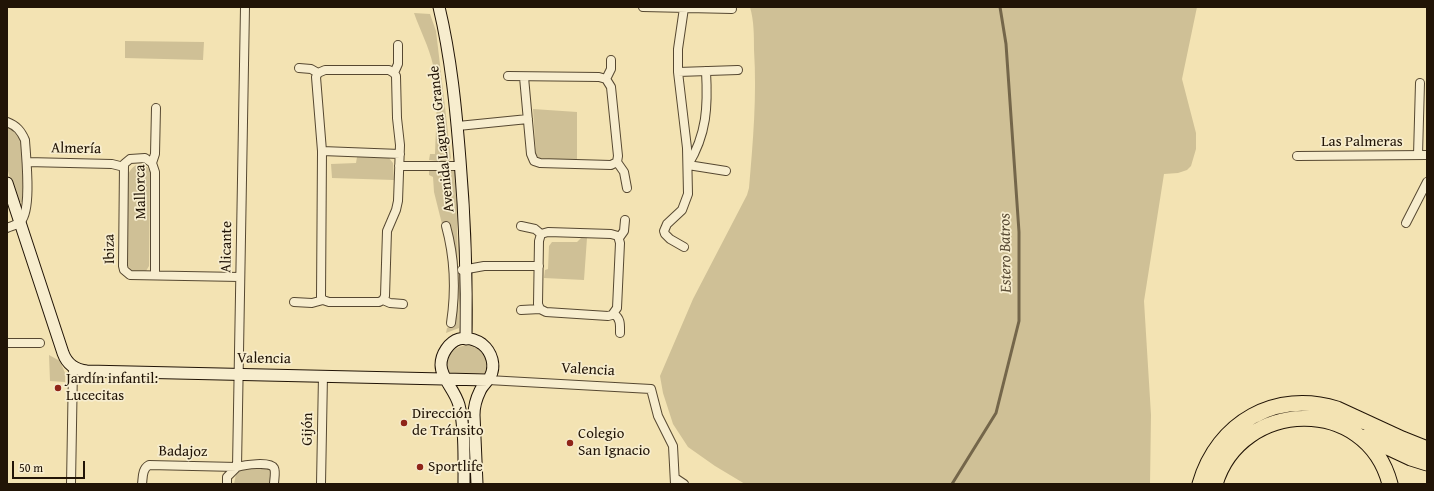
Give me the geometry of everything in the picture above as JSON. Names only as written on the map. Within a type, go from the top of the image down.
[{"type":"highway","points":[[1200,484],[1213,453],[1231,432],[1252,416],[1270,408],[1282,405],[1306,403],[1332,408],[1427,449]]},
{"type":"highway","points":[[1216,484],[1224,464],[1237,446],[1250,434],[1270,424],[1280,421],[1304,418],[1325,421],[1347,428],[1411,458],[1427,463]]},
{"type":"highway","points":[[1347,428],[1364,440],[1377,454],[1383,464],[1390,484]]},
{"type":"main road","name":"Avenida Laguna Grande","points":[[439,7],[448,52],[458,126],[466,269],[466,339]]},
{"type":"main road","points":[[7,183],[63,353],[65,358],[73,367]]},
{"type":"main road","points":[[464,484],[459,406],[454,392],[441,372],[441,365],[444,352],[456,341],[466,339],[477,341],[486,347],[492,358],[493,369],[488,380],[477,396],[474,409],[477,484]]},
{"type":"main road","name":"Valencia","points":[[73,367],[87,371],[323,375],[488,380]]},
{"type":"street","name":"Alicante","points":[[237,467],[245,7]]},
{"type":"street","points":[[642,7],[732,9]]},
{"type":"street","points":[[684,8],[679,44],[678,72],[688,165],[688,194],[684,206],[667,224],[664,230],[665,234],[670,239],[684,247]]},
{"type":"street","points":[[394,73],[398,64],[398,45]]},
{"type":"street","points":[[606,79],[611,69],[611,60]]},
{"type":"street","points":[[294,302],[316,303],[323,300],[329,302],[377,303],[383,300],[385,292],[387,231],[398,206],[400,154],[396,79],[394,73],[389,70],[325,70],[318,72],[311,69],[298,68]]},
{"type":"street","points":[[678,72],[738,70]]},
{"type":"street","points":[[688,165],[699,144],[705,126],[707,102],[706,71]]},
{"type":"street","points":[[318,72],[316,80],[322,151],[321,294],[323,300]]},
{"type":"street","points":[[508,76],[599,77],[606,79],[611,87],[618,156],[617,162],[624,172],[627,188]]},
{"type":"street","points":[[524,77],[531,154],[537,163],[611,165],[617,162]]},
{"type":"street","points":[[1418,155],[1420,83]]},
{"type":"street","name":"Mallorca","points":[[155,275],[155,172],[152,163],[155,154],[156,108]]},
{"type":"street","points":[[458,126],[528,119]]},
{"type":"street","points":[[7,122],[21,131],[25,140],[27,162],[26,209],[20,222],[7,228]]},
{"type":"street","points":[[322,151],[400,154]]},
{"type":"street","name":"Las Palmeras","points":[[1297,156],[1427,155]]},
{"type":"street","points":[[124,167],[126,162],[130,159],[145,158],[152,163]]},
{"type":"street","name":"Almería","points":[[27,162],[112,164],[124,167]]},
{"type":"street","points":[[688,165],[726,171]]},
{"type":"street","points":[[399,166],[461,166]]},
{"type":"street","name":"Ibiza","points":[[124,167],[123,268],[125,272],[130,275],[240,277]]},
{"type":"street","points":[[1406,223],[1427,182]]},
{"type":"street","points":[[521,310],[540,309],[546,312],[608,316],[614,314],[617,308],[619,238],[624,231],[625,220]]},
{"type":"street","name":"Avenida Laguna Grande","points":[[446,226],[450,241],[454,271],[454,295],[451,323]]},
{"type":"street","points":[[521,226],[535,229],[541,234]]},
{"type":"street","points":[[541,234],[548,232],[611,234],[616,235],[619,238]]},
{"type":"street","points":[[540,309],[538,304],[538,266],[539,241],[541,234]]},
{"type":"street","points":[[454,271],[484,266],[538,266]]},
{"type":"street","points":[[383,300],[390,303],[403,304]]},
{"type":"street","points":[[614,314],[619,318],[620,333]]},
{"type":"street","points":[[7,343],[40,343]]},
{"type":"street","points":[[71,484],[73,367]]},
{"type":"street","name":"Gijón","points":[[321,484],[323,375]]},
{"type":"street","name":"Valencia","points":[[488,380],[651,389],[658,416],[673,446],[675,481]]},
{"type":"street","name":"Badajoz","points":[[142,484],[143,471],[145,467],[149,466],[237,467],[251,465],[270,465],[274,470],[274,484]]},
{"type":"street","points":[[227,484],[227,477],[237,467]]},
{"type":"street","points":[[675,481],[684,484]]},
{"type":"shaded area","points":[[750,7],[1197,7],[1182,79],[1196,133],[1196,149],[1191,166],[1187,170],[1178,173],[1164,174],[1144,301],[1151,415],[1150,484],[745,484],[715,466],[688,447],[673,424],[663,393],[660,376],[693,299],[747,195],[749,188],[755,102],[754,28]]},
{"type":"shaded area","points":[[414,13],[430,14],[436,31],[451,158],[448,162],[429,160],[430,154],[435,154],[437,109],[435,76],[427,45]]},
{"type":"shaded area","points":[[125,41],[204,42],[203,60],[125,58]]},
{"type":"shaded area","points":[[533,109],[577,112],[577,160],[538,158],[536,155]]},
{"type":"shaded area","points":[[7,127],[17,135],[24,147],[24,202],[19,202],[11,183],[7,167]]},
{"type":"shaded area","points":[[357,157],[389,158],[393,163],[394,180],[332,178],[331,164],[356,163]]},
{"type":"shaded area","points":[[141,164],[147,167],[150,171],[149,266],[146,271],[133,272],[128,266],[127,176],[132,168]]},
{"type":"shaded area","points":[[429,170],[456,170],[459,328],[446,333],[447,328],[455,324],[457,287],[455,263],[451,226],[442,224],[434,192],[433,177],[429,175]]},
{"type":"shaded area","points":[[582,237],[587,238],[584,280],[544,278],[545,270],[548,269],[549,246],[552,242],[577,242]]},
{"type":"shaded area","points":[[467,345],[478,349],[487,356],[489,363],[486,373],[448,373],[447,363],[450,354],[457,348]]},
{"type":"shaded area","points":[[49,355],[60,361],[65,373],[65,382],[50,381]]},
{"type":"shaded area","points":[[242,468],[270,469],[272,473],[271,484],[234,484],[236,474]]},
{"type":"waterway","name":"Estero Batros","points":[[952,484],[996,413],[1019,321],[1019,232],[1006,44],[1000,7]]},
{"type":"place","name":"Jardín infantil: Lucecitas","points":[[58,388]]},
{"type":"place","name":"Dirección de Tránsito","points":[[404,423]]},
{"type":"place","name":"Colegio San Ignacio","points":[[570,443]]},
{"type":"place","name":"Sportlife","points":[[420,467]]}]
